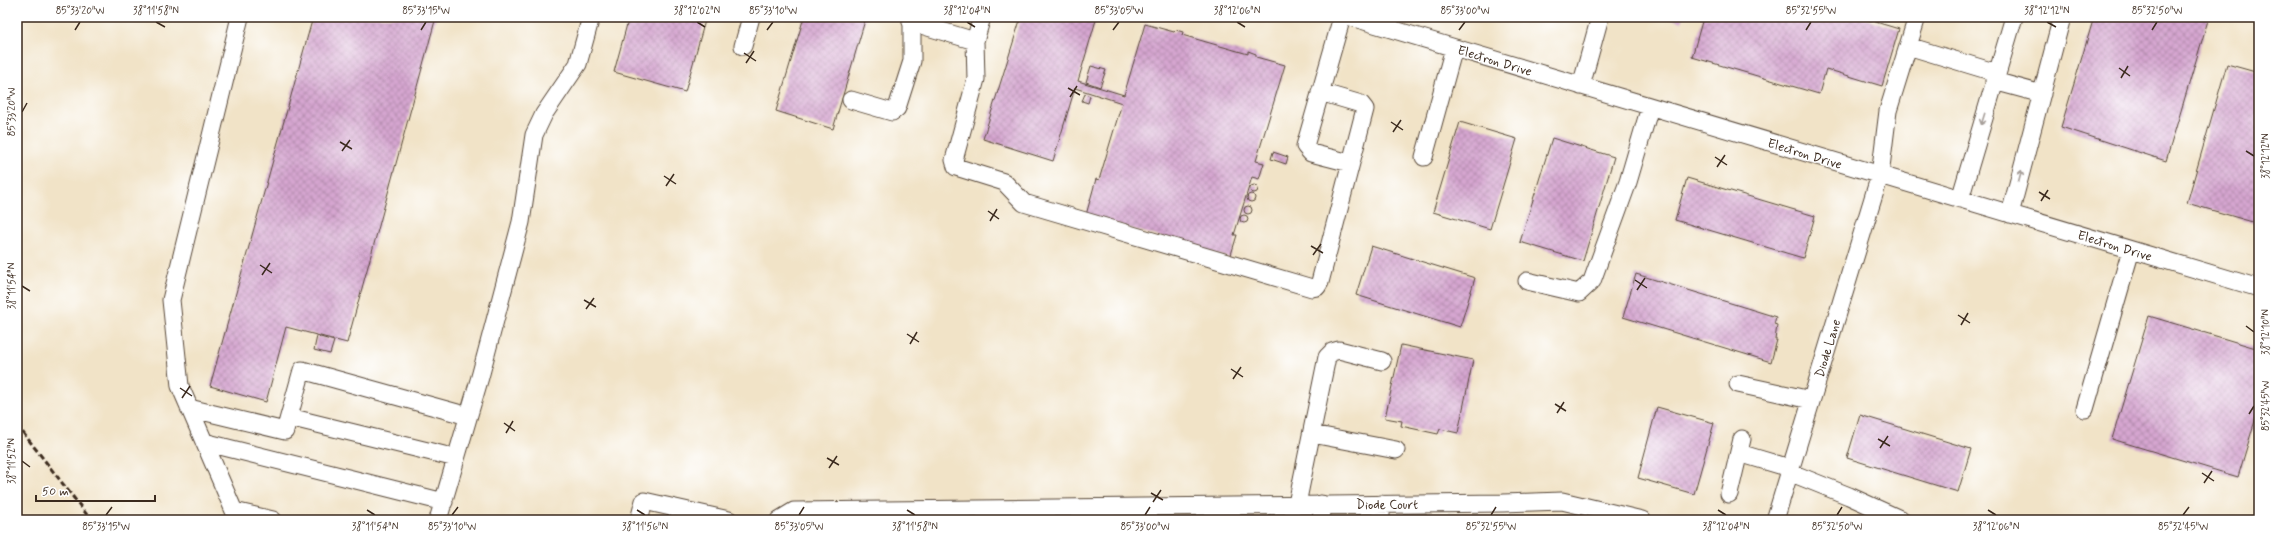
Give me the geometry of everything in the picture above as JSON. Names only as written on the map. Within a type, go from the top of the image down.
[{"type":"street","points":[[240,17],[171,300],[180,386],[237,515],[273,520]]},
{"type":"street","points":[[438,520],[521,222],[534,135],[544,114],[578,64],[591,17]]},
{"type":"street","points":[[743,46],[751,17]]},
{"type":"street","points":[[982,17],[975,41],[976,79],[954,160],[956,167],[1004,182],[1024,203],[1312,288],[1317,288],[1320,282],[1364,106],[1320,92]]},
{"type":"street","points":[[1342,17],[1305,146],[1311,153],[1350,162]]},
{"type":"street","name":"Electron Drive","points":[[1351,17],[2259,288]]},
{"type":"street","points":[[1581,86],[1600,17]]},
{"type":"street","name":"Diode Lane","points":[[1775,520],[1880,175],[1888,111],[1917,17]]},
{"type":"street","points":[[1960,199],[2014,17]]},
{"type":"street","points":[[2010,214],[2062,17]]},
{"type":"street","points":[[851,100],[892,112],[897,108],[912,61],[911,19],[975,41]]},
{"type":"street","points":[[1908,46],[2042,94]]},
{"type":"street","points":[[1424,156],[1454,48]]},
{"type":"street","points":[[1527,281],[1579,293],[1592,281],[1628,182],[1650,107]]},
{"type":"street","points":[[2085,409],[2131,250]]},
{"type":"street","points":[[1297,504],[1327,357],[1332,352],[1339,350],[1382,361]]},
{"type":"street","points":[[189,408],[285,431],[302,370],[468,416]]},
{"type":"street","points":[[1738,384],[1811,400]]},
{"type":"street","points":[[289,417],[456,458]]},
{"type":"street","points":[[1312,434],[1396,450]]},
{"type":"street","points":[[204,442],[444,502]]},
{"type":"street","points":[[1729,494],[1741,446],[1790,470],[1902,520]]},
{"type":"street","name":"Diode Court","points":[[779,520],[794,511],[821,515],[1297,504],[1321,512],[1381,512],[1562,500],[1642,520]]},
{"type":"street","points":[[639,520],[644,501],[729,520]]},
{"type":"building","points":[[313,17],[436,17],[347,343],[286,327],[266,402],[210,386]]},
{"type":"building","points":[[629,17],[706,17],[685,92],[614,72]]},
{"type":"building","points":[[804,17],[866,17],[833,129],[776,111]]},
{"type":"building","points":[[1021,17],[1088,17],[1096,20],[1078,81],[1124,95],[1145,24],[1174,32],[1176,30],[1183,32],[1182,35],[1248,54],[1248,51],[1256,54],[1256,57],[1285,65],[1256,161],[1264,163],[1259,179],[1252,177],[1234,235],[1237,235],[1230,258],[1086,215],[1096,179],[1099,180],[1122,103],[1075,88],[1053,161],[983,139]]},
{"type":"building","points":[[1666,17],[1684,17],[1682,22]]},
{"type":"building","points":[[1700,17],[1859,17],[1899,29],[1882,86],[1826,69],[1819,94],[1692,57],[1703,18]]},
{"type":"building","points":[[2094,17],[2209,17],[2166,161],[2061,127]]},
{"type":"building","points":[[2227,64],[2259,73],[2259,211],[2256,223],[2187,203]]},
{"type":"building","points":[[1091,66],[1106,70],[1100,87],[1086,82]]},
{"type":"building","points":[[1085,94],[1090,96],[1088,103],[1082,101]]},
{"type":"building","points":[[1460,122],[1517,139],[1490,229],[1433,212]]},
{"type":"building","points":[[1552,138],[1614,157],[1583,261],[1520,242]]},
{"type":"building","points":[[1273,152],[1288,157],[1286,164],[1271,159]]},
{"type":"building","points":[[1687,178],[1815,216],[1803,258],[1675,220]]},
{"type":"building","points":[[1254,185],[1257,186],[1257,192],[1254,193],[1251,192],[1250,189],[1251,186]]},
{"type":"building","points":[[1249,194],[1253,194],[1255,198],[1253,202],[1249,202],[1247,200],[1247,196]]},
{"type":"building","points":[[1246,206],[1250,206],[1252,210],[1250,214],[1246,214],[1244,212],[1244,208]]},
{"type":"building","points":[[1244,215],[1247,216],[1247,222],[1244,223],[1241,222],[1240,219],[1241,216]]},
{"type":"building","points":[[1371,246],[1475,278],[1460,327],[1356,295]]},
{"type":"building","points":[[1636,274],[1776,317],[1774,324],[1777,325],[1775,340],[1777,340],[1771,362],[1623,317]]},
{"type":"building","points":[[2149,316],[2259,349],[2259,407],[2238,477],[2112,439]]},
{"type":"building","points":[[317,336],[334,341],[330,354],[314,350]]},
{"type":"building","points":[[1401,345],[1473,360],[1458,433],[1440,429],[1438,434],[1401,426],[1402,421],[1385,418]]},
{"type":"building","points":[[1657,407],[1714,423],[1694,494],[1638,478]]},
{"type":"building","points":[[1860,415],[1971,449],[1958,492],[1847,458]]},
{"type":"railway","points":[[17,425],[91,520]]}]
